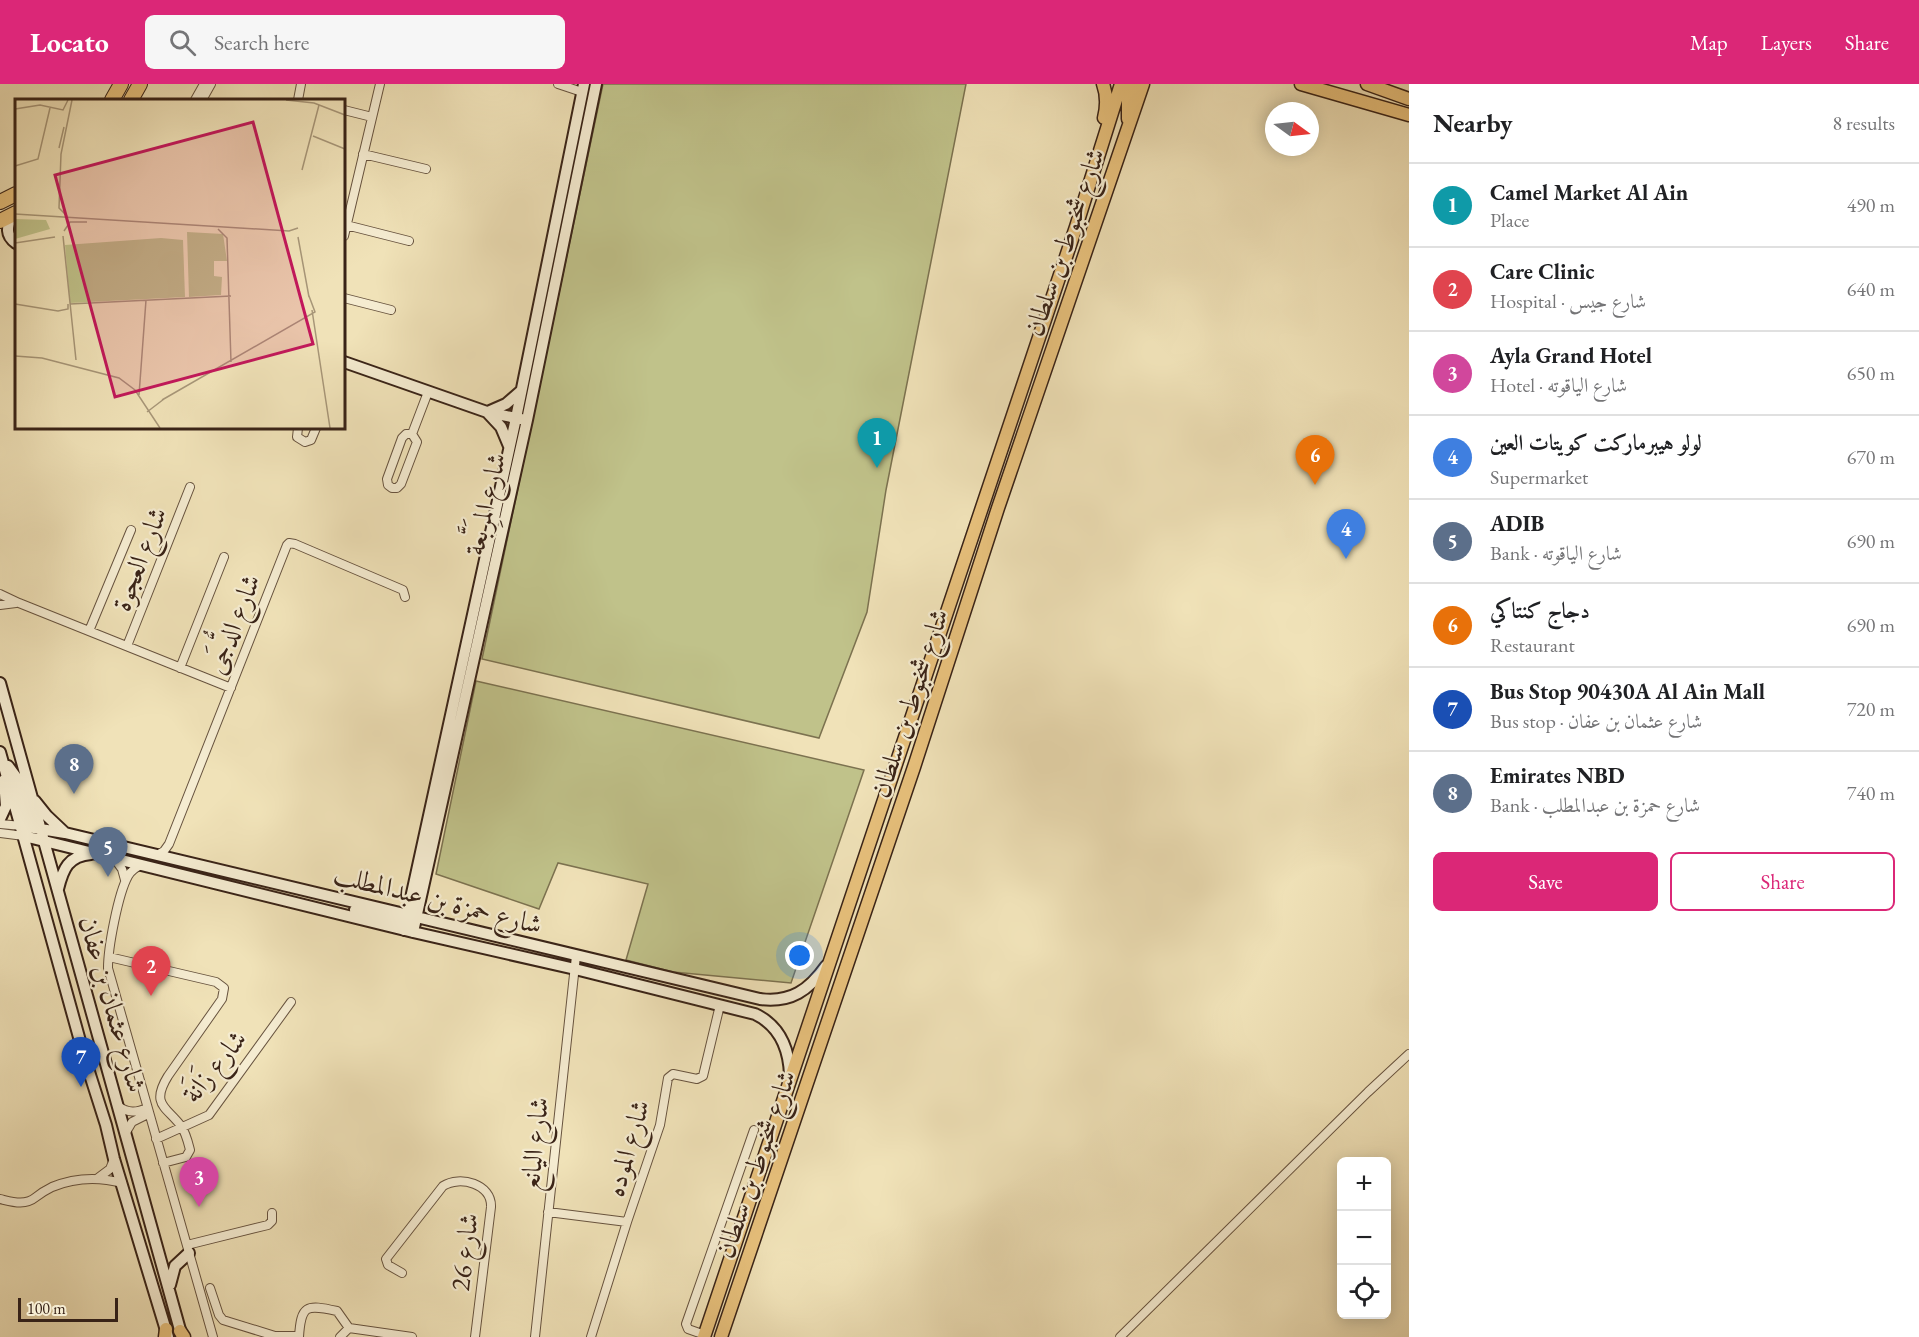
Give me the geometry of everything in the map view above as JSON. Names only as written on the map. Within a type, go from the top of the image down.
[{"type":"highway","points":[[113,99],[121,84]]},
{"type":"highway","points":[[132,99],[140,84]]},
{"type":"highway","points":[[0,202],[15,194]]},
{"type":"main road","points":[[1076,227],[1075,207],[1106,109],[1103,84]]},
{"type":"main road","name":"شارع شخبوط بن سلطان","points":[[705,1336],[1076,227],[1121,84]]},
{"type":"main road","points":[[1129,126],[1127,107],[1131,84]]},
{"type":"main road","name":"شارع شخبوط بن سلطان","points":[[721,1337],[998,508],[1143,84]]},
{"type":"main road","points":[[1129,126],[1150,84]]},
{"type":"main road","points":[[1301,84],[1409,115]]},
{"type":"main road","points":[[1367,84],[1409,99]]},
{"type":"street","points":[[196,99],[204,84]]},
{"type":"street","points":[[203,99],[211,84]]},
{"type":"street","points":[[299,99],[301,84]]},
{"type":"street","points":[[345,228],[380,84]]},
{"type":"street","points":[[558,84],[583,88]]},
{"type":"street","name":"شارع المِرَبَّعة","points":[[409,923],[596,84]]},
{"type":"street","name":"شارع المِرَبَّعة","points":[[409,923],[509,446],[521,422],[521,391],[583,88]]},
{"type":"street","points":[[345,110],[372,117]]},
{"type":"street","points":[[363,154],[426,169]]},
{"type":"street","points":[[9,216],[7,231],[15,243]]},
{"type":"street","points":[[345,232],[409,241]]},
{"type":"street","points":[[0,239],[15,244]]},
{"type":"street","points":[[345,298],[391,310]]},
{"type":"street","points":[[345,362],[499,418],[521,422]]},
{"type":"street","points":[[487,412],[506,404],[521,391]]},
{"type":"street","points":[[412,434],[428,393]]},
{"type":"street","points":[[487,412],[501,427],[509,446]]},
{"type":"street","points":[[298,429],[297,437],[305,442],[311,440],[316,429]]},
{"type":"street","points":[[406,434],[412,434],[417,442],[409,464],[400,486],[392,488],[388,485],[387,479],[402,438],[406,434]]},
{"type":"street","name":"شارع العجوة","points":[[127,646],[190,487]]},
{"type":"street","points":[[89,631],[131,530]]},
{"type":"street","name":"شارع الدُّجَى","points":[[157,855],[169,844],[289,543],[403,590],[405,597]]},
{"type":"street","points":[[180,668],[224,557]]},
{"type":"street","points":[[0,594],[231,688]]},
{"type":"street","points":[[0,605],[19,603]]},
{"type":"street","name":"شارع عثمان بن عفان","points":[[0,683],[182,1335]]},
{"type":"street","points":[[0,819],[6,806],[1,757]]},
{"type":"street","points":[[1,757],[14,774],[30,822],[39,825]]},
{"type":"street","name":"شارع عثمان بن عفان","points":[[1,757],[85,1059],[166,1334]]},
{"type":"street","points":[[30,793],[47,816],[65,833]]},
{"type":"street","points":[[0,824],[23,831]]},
{"type":"street","name":"شارع حمزة بن عبدالمطلب","points":[[23,831],[39,825],[176,860],[574,969],[755,1014],[777,1031],[788,1050],[790,1078]]},
{"type":"street","points":[[0,833],[23,831]]},
{"type":"street","name":"شارع حمزة بن عبدالمطلب","points":[[23,831],[43,841],[316,907],[351,910],[576,956],[772,1000],[797,995],[807,989],[830,961]]},
{"type":"street","points":[[169,844],[176,860]]},
{"type":"street","points":[[57,889],[64,867],[80,856],[95,854]]},
{"type":"street","points":[[114,858],[122,869],[126,882]]},
{"type":"street","points":[[143,865],[132,871],[126,882],[109,957],[109,973],[213,1337]]},
{"type":"street","name":"شارع اليانع","points":[[536,1337],[576,956]]},
{"type":"street","points":[[109,957],[216,982],[224,988],[222,999],[162,1087],[161,1102],[164,1109],[183,1128],[190,1146],[190,1153],[186,1157],[163,1163]]},
{"type":"street","name":"شارع زَانَة","points":[[156,1139],[209,1115],[291,1002]]},
{"type":"street","name":"شارع الموده","points":[[591,1337],[660,1125],[668,1078],[673,1074],[697,1079],[703,1076],[720,1005]]},
{"type":"street","points":[[1120,1337],[1409,1054]]},
{"type":"street","points":[[118,1106],[129,1112],[148,1111]]},
{"type":"street","points":[[125,1134],[132,1122],[148,1111]]},
{"type":"street","points":[[705,1336],[688,1329],[686,1324],[754,1130]]},
{"type":"street","points":[[96,1179],[106,1173],[114,1159]]},
{"type":"street","points":[[0,1199],[24,1203],[54,1186],[71,1181],[96,1179],[122,1183]]},
{"type":"street","name":"شارع 26","points":[[402,1273],[387,1265],[386,1259],[443,1186],[460,1182],[486,1190],[490,1197],[491,1207],[475,1337]]},
{"type":"street","points":[[548,1212],[627,1221]]},
{"type":"street","points":[[170,1292],[171,1274],[188,1249],[268,1225],[272,1221],[272,1213]]},
{"type":"street","points":[[210,1288],[219,1315],[224,1320],[275,1336],[299,1337],[301,1314],[307,1307],[337,1311],[349,1328],[412,1337]]},
{"type":"street","points":[[340,1337],[349,1328]]},
{"type":"green space","points":[[603,84],[966,84],[886,490],[867,612],[819,738],[482,659]]},
{"type":"green space","points":[[476,681],[864,770],[791,983],[673,972],[626,960],[648,884],[558,863],[539,909],[436,874]]},
{"type":"place","name":"Camel Market Al Ain","points":[[877,468]]},
{"type":"place","name":"دجاج كنتاكي","points":[[1315,485]]},
{"type":"place","name":"لولو هيبرماركت كويتات العين","points":[[1346,559]]},
{"type":"place","name":"Emirates NBD","points":[[74,794]]},
{"type":"place","name":"ADIB","points":[[108,877]]},
{"type":"place","name":"Care Clinic","points":[[151,996]]},
{"type":"place","name":"Bus Stop 90430A Al Ain Mall","points":[[81,1087]]},
{"type":"place","name":"Ayla Grand Hotel","points":[[199,1207]]}]
